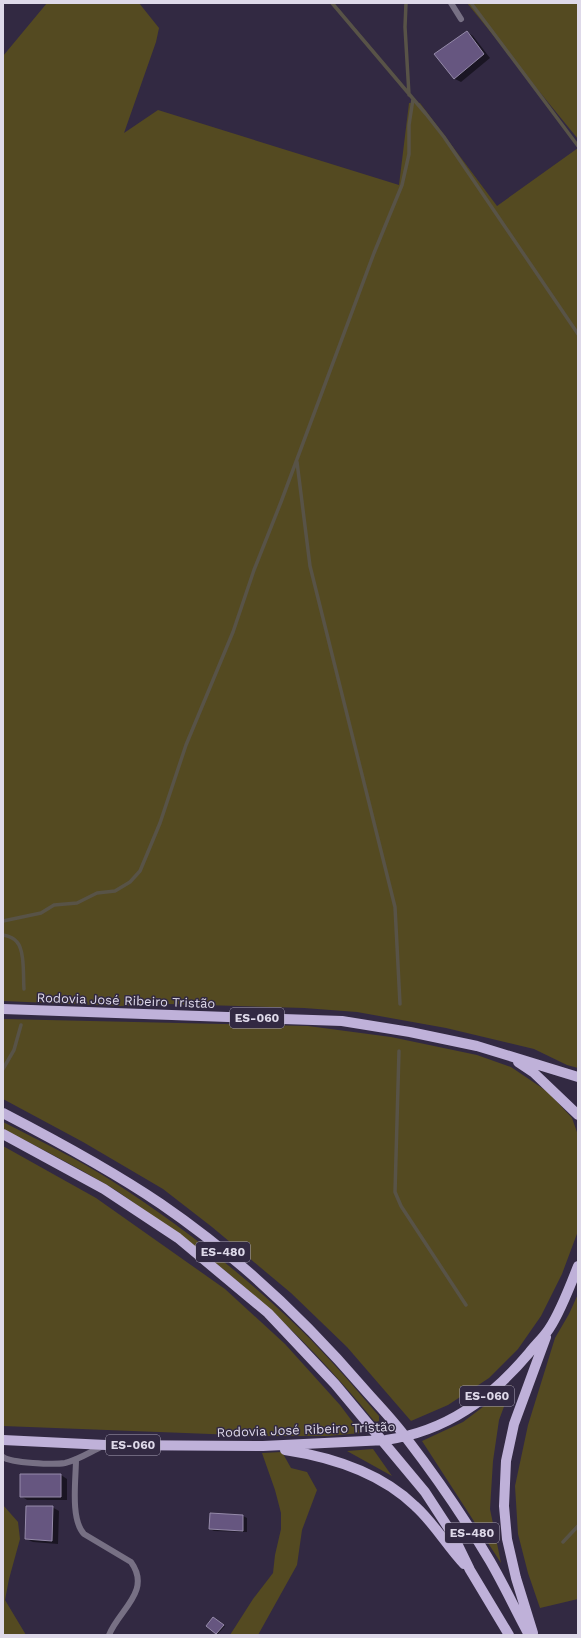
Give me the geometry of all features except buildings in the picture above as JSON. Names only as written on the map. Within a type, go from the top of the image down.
[{"type":"main road","name":"Rodovia José Ribeiro Tristão","points":[[3,1010],[342,1021],[410,1032],[477,1046],[508,1055]]},
{"type":"main road","name":"ES-060","points":[[508,1055],[578,1077]]},
{"type":"main road","points":[[508,1055],[533,1072],[578,1115]]},
{"type":"main road","name":"ES-480","points":[[3,1113],[114,1174],[190,1225],[252,1276],[305,1324],[324,1343],[406,1437],[442,1487],[490,1561],[529,1635]]},
{"type":"main road","name":"ES-480","points":[[3,1134],[104,1189],[178,1238],[273,1317],[335,1384],[408,1470],[433,1504],[453,1535],[470,1570],[509,1635]]},
{"type":"main road","name":"Rodovia José Ribeiro Tristão","points":[[3,1440],[106,1445],[264,1446],[382,1440],[406,1437],[457,1417],[491,1393],[513,1372],[549,1330],[578,1266]]},
{"type":"main road","points":[[534,1635],[509,1545],[504,1506],[506,1461],[514,1424],[549,1330]]},
{"type":"main road","points":[[264,1446],[310,1453],[358,1470],[382,1482],[415,1506],[470,1570]]},
{"type":"lane","points":[[451,3],[461,19]]},
{"type":"lane","points":[[3,1457],[17,1462],[60,1464],[76,1459],[106,1445]]},
{"type":"lane","points":[[76,1459],[76,1512],[81,1530],[84,1534],[131,1562],[136,1569],[138,1576],[136,1591],[109,1635]]},
{"type":"shaded area","points":[[47,3],[139,3],[159,28],[156,42],[124,133],[158,110],[399,185],[409,103],[420,103],[497,206],[578,148],[578,1068],[567,1065],[534,1049],[446,1028],[357,1012],[304,1008],[168,1004],[120,1006],[3,1001],[3,56]]},
{"type":"shaded area","points":[[467,3],[578,3],[578,139]]},
{"type":"shaded area","points":[[3,1019],[308,1026],[391,1037],[477,1055],[511,1067],[548,1092],[572,1118],[578,1135],[578,1231],[562,1274],[541,1316],[518,1349],[489,1378],[448,1405],[411,1421],[347,1347],[291,1293],[212,1227],[163,1189],[83,1142],[3,1099]]},
{"type":"shaded area","points":[[3,1122],[59,1150],[99,1173],[137,1197],[210,1250],[256,1289],[310,1339],[379,1416],[379,1421],[374,1421],[324,1364],[271,1311],[184,1238],[113,1189],[68,1163],[3,1129]]},
{"type":"shaded area","points":[[3,1146],[96,1198],[225,1289],[285,1344],[340,1405],[361,1433],[328,1436],[264,1436],[3,1426]]},
{"type":"shaded area","points":[[578,1294],[578,1599],[540,1608],[528,1573],[518,1534],[515,1486],[528,1425],[555,1338],[569,1314]]},
{"type":"shaded area","points":[[512,1385],[499,1420],[493,1461],[490,1509],[501,1563],[422,1441],[463,1422]]},
{"type":"shaded area","points":[[373,1449],[392,1476],[347,1451]]},
{"type":"shaded area","points":[[282,1452],[291,1468],[307,1472],[317,1490],[302,1530],[297,1565],[258,1635],[230,1635],[253,1599],[273,1573],[275,1555],[281,1529],[281,1513],[275,1490],[262,1453]]},
{"type":"shaded area","points":[[3,1505],[18,1522],[20,1539],[5,1600],[26,1635],[3,1635]]},
{"type":"waterway","points":[[332,3],[444,137],[578,334]]},
{"type":"waterway","points":[[406,3],[405,27],[409,95]]},
{"type":"waterway","points":[[471,3],[578,146]]},
{"type":"waterway","points":[[3,921],[41,913],[54,905],[77,903],[97,893],[115,891],[130,882],[140,871],[160,823],[186,745],[233,632],[254,570],[374,253],[402,185],[409,154],[409,125],[413,99]]},
{"type":"waterway","points":[[297,462],[310,566],[395,907],[400,1004]]},
{"type":"waterway","points":[[3,935],[14,939],[20,946],[23,964],[24,989]]},
{"type":"waterway","points":[[3,1069],[14,1050],[21,1025]]},
{"type":"waterway","points":[[399,1051],[395,1192],[401,1206],[466,1305]]},
{"type":"waterway","points":[[563,1542],[578,1526]]}]
